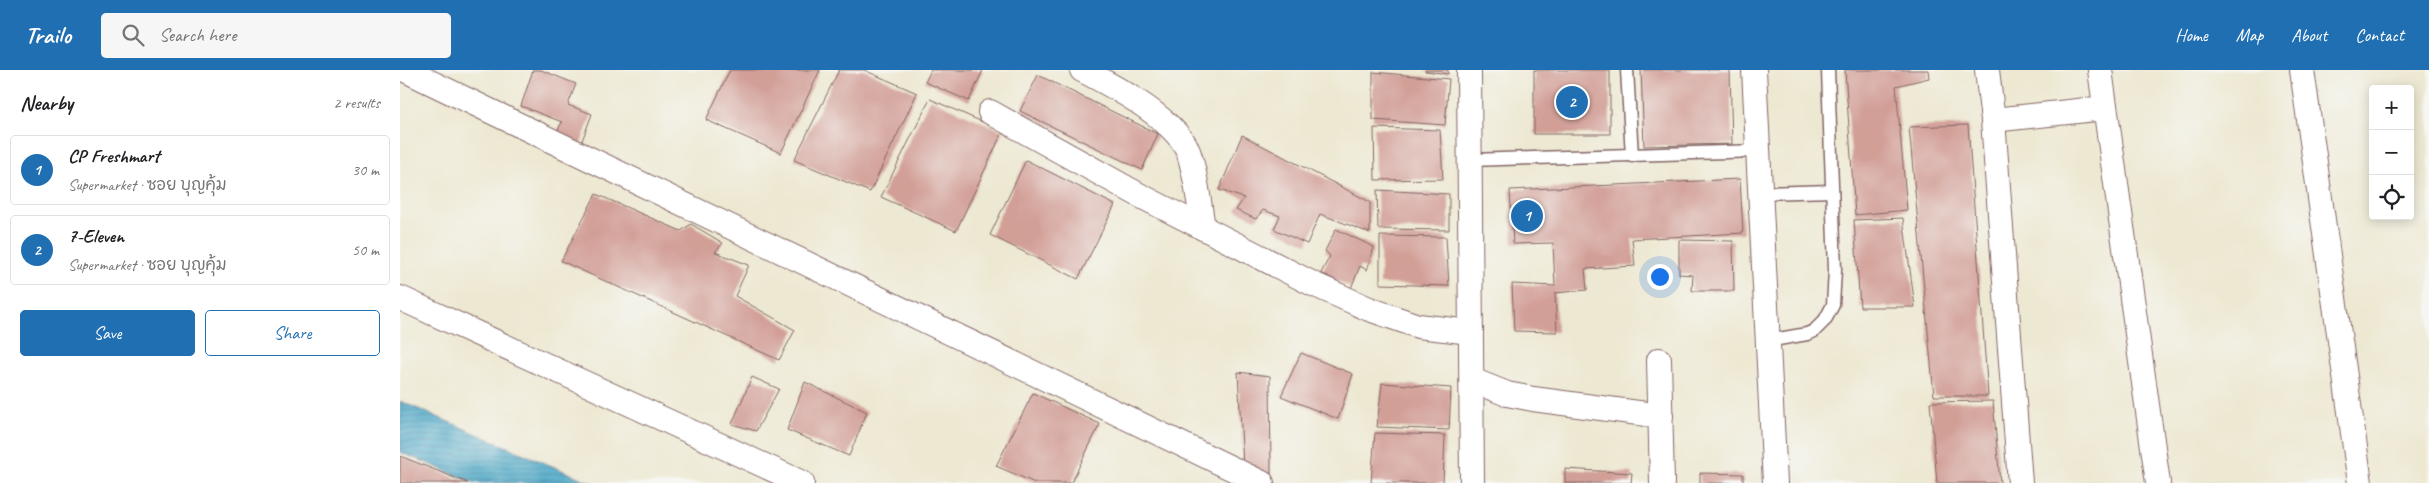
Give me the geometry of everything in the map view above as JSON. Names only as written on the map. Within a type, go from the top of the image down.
[{"type":"street","points":[[405,70],[1262,483]]},
{"type":"street","points":[[1082,70],[1158,115],[1185,144],[1196,186],[1203,228]]},
{"type":"street","points":[[1469,70],[1472,483]]},
{"type":"street","points":[[1754,70],[1775,483]]},
{"type":"street","points":[[1987,70],[1993,120],[2020,483]]},
{"type":"street","points":[[2100,70],[2158,483]]},
{"type":"street","points":[[2302,70],[2360,483]]},
{"type":"street","points":[[1993,120],[2105,108]]},
{"type":"street","points":[[990,112],[1203,228],[1313,284],[1369,309],[1418,326],[1471,332]]},
{"type":"street","points":[[400,298],[802,483]]},
{"type":"street","points":[[1659,360],[1662,483]]},
{"type":"street","points":[[1472,380],[1507,394],[1533,400],[1661,416]]},
{"type":"lane","points":[[1627,70],[1632,156]]},
{"type":"lane","points":[[1767,341],[1807,334],[1820,327],[1830,312],[1834,296],[1835,270],[1828,70]]},
{"type":"lane","points":[[1470,160],[1758,152]]},
{"type":"lane","points":[[1760,193],[1832,191]]},
{"type":"water","points":[[400,401],[592,483],[475,483],[400,452]]},
{"type":"building","points":[[533,70],[541,70],[576,84],[568,105],[592,114],[580,146],[556,134],[562,122],[521,106]]},
{"type":"building","points":[[730,70],[820,70],[781,153],[706,120]]},
{"type":"building","points":[[839,70],[864,70],[917,93],[870,192],[794,160]]},
{"type":"building","points":[[931,70],[983,70],[969,101],[925,82]]},
{"type":"building","points":[[1448,70],[1448,74],[1425,71]]},
{"type":"building","points":[[1534,70],[1610,70],[1610,134],[1534,134]]},
{"type":"building","points":[[1641,70],[1730,70],[1732,144],[1644,146]]},
{"type":"building","points":[[1845,70],[1928,70],[1929,78],[1896,86],[1907,210],[1855,215]]},
{"type":"building","points":[[1373,72],[1449,79],[1445,125],[1373,120]]},
{"type":"building","points":[[1038,75],[1158,134],[1142,170],[1020,111]]},
{"type":"building","points":[[930,99],[1003,131],[956,231],[881,197]]},
{"type":"building","points":[[1968,125],[1988,396],[1934,396],[1909,127]]},
{"type":"building","points":[[1374,128],[1440,130],[1443,179],[1375,180]]},
{"type":"building","points":[[1242,135],[1370,202],[1370,233],[1320,214],[1307,244],[1274,229],[1280,216],[1263,210],[1256,219],[1236,210],[1244,198],[1219,190]]},
{"type":"building","points":[[1026,160],[1115,205],[1078,279],[990,235]]},
{"type":"building","points":[[1740,179],[1743,233],[1632,239],[1635,266],[1585,269],[1587,290],[1555,293],[1557,332],[1514,331],[1512,284],[1555,286],[1553,243],[1513,244],[1510,190]]},
{"type":"building","points":[[1377,190],[1449,194],[1449,230],[1378,229]]},
{"type":"building","points":[[596,194],[681,231],[691,224],[723,243],[715,252],[749,265],[735,296],[795,330],[779,360],[561,261]]},
{"type":"building","points":[[1903,218],[1915,307],[1860,307],[1854,220]]},
{"type":"building","points":[[1336,229],[1374,247],[1367,270],[1360,266],[1351,288],[1321,273],[1330,256],[1325,251]]},
{"type":"building","points":[[1380,236],[1446,237],[1449,286],[1380,284]]},
{"type":"building","points":[[1679,240],[1733,241],[1734,291],[1692,291],[1693,275],[1679,274]]},
{"type":"building","points":[[1301,353],[1353,374],[1338,419],[1281,396]]},
{"type":"building","points":[[1238,372],[1270,376],[1271,474],[1243,466]]},
{"type":"building","points":[[752,377],[779,389],[756,431],[732,424]]},
{"type":"building","points":[[805,382],[867,412],[849,456],[787,430]]},
{"type":"building","points":[[1382,383],[1451,388],[1449,430],[1377,427]]},
{"type":"building","points":[[1033,393],[1100,424],[1071,483],[1035,483],[996,466]]},
{"type":"building","points":[[1993,401],[2000,483],[1937,483],[1930,402]]},
{"type":"building","points":[[1375,433],[1445,435],[1443,483],[1371,483]]},
{"type":"building","points":[[400,456],[468,483],[400,483]]},
{"type":"building","points":[[1565,469],[1632,473],[1631,483],[1565,483]]},
{"type":"building","points":[[1700,473],[1743,474],[1743,483],[1700,483]]},
{"type":"place","name":"7-Eleven","points":[[1572,102]]},
{"type":"place","name":"CP Freshmart","points":[[1527,216]]}]
